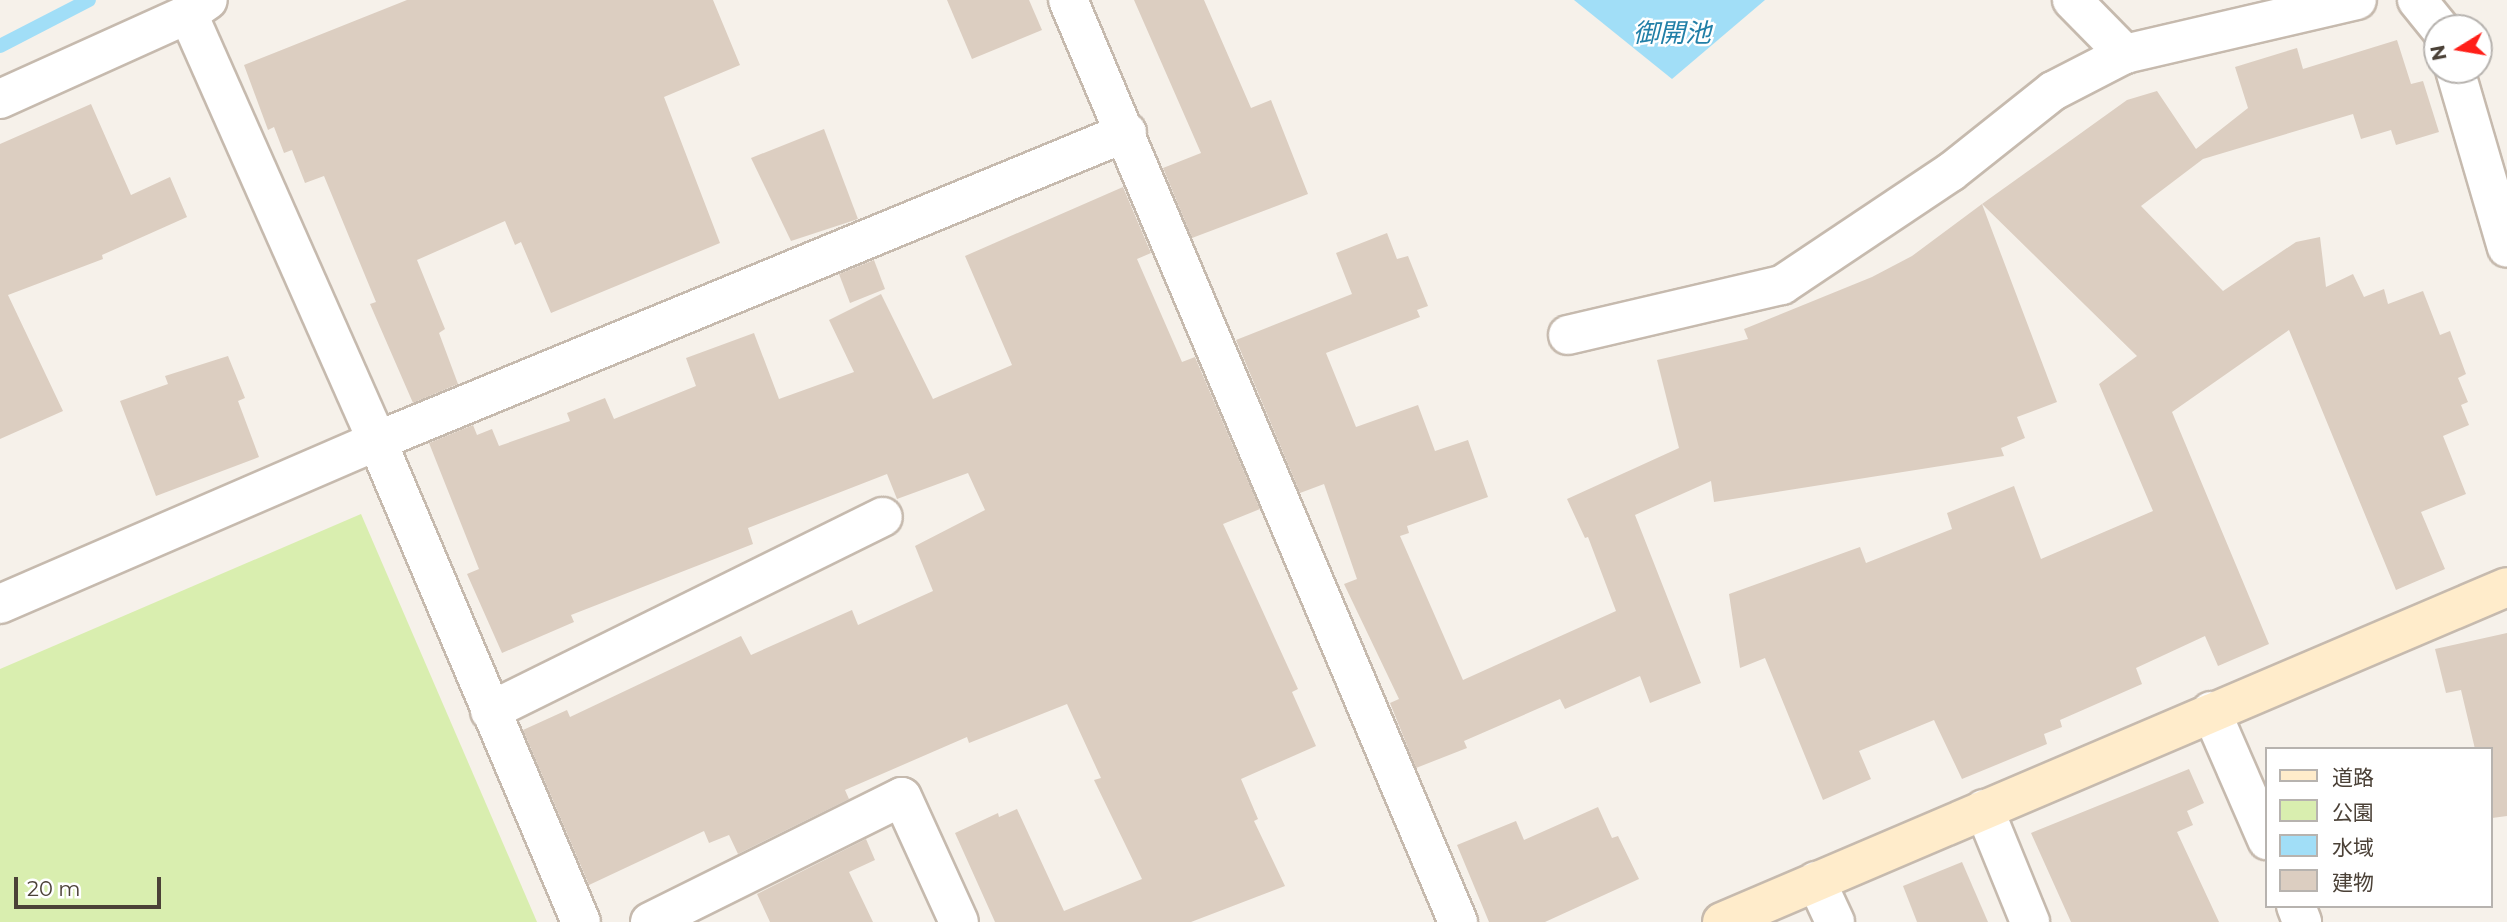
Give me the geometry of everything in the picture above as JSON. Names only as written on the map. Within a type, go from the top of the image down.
[{"type":"street","points":[[1068,0],[1127,132],[1458,922]]},
{"type":"street","points":[[2072,0],[2125,54]]},
{"type":"street","points":[[1568,335],[1782,285],[1951,172],[2053,91],[2125,54],[2264,10],[2357,0]]},
{"type":"street","points":[[2417,0],[2428,14]]},
{"type":"street","points":[[0,99],[198,7],[490,711],[581,922]]},
{"type":"street","points":[[2459,84],[2507,248]]},
{"type":"street","points":[[0,604],[377,441],[1127,132]]},
{"type":"street","points":[[490,711],[883,517]]},
{"type":"street","points":[[1722,922],[2211,711],[2507,587]]},
{"type":"street","points":[[2211,711],[2266,839]]},
{"type":"street","points":[[650,922],[902,797],[959,922]]},
{"type":"street","points":[[1984,808],[2030,922]]},
{"type":"street","points":[[1816,881],[1835,922]]},
{"type":"green space","points":[[361,514],[537,922],[0,922],[0,669]]},
{"type":"water","name":"御開池","points":[[1574,0],[1765,0],[1672,79]]},
{"type":"building","points":[[407,0],[713,0],[740,65],[664,97],[720,243],[551,313],[521,242],[515,245],[505,221],[417,260],[445,329],[439,333],[458,384],[413,403],[370,304],[376,302],[324,176],[305,183],[292,150],[284,153],[274,127],[268,130],[244,65]]},
{"type":"building","points":[[947,0],[1029,0],[1042,30],[972,59]]},
{"type":"building","points":[[1134,0],[1204,0],[1251,108],[1271,100],[1308,194],[1192,238],[1163,168],[1201,153]]},
{"type":"building","points":[[2397,40],[2411,84],[2423,81],[2439,132],[2396,145],[2391,130],[2361,139],[2353,114],[2203,159],[2141,206],[2223,291],[2296,242],[2320,237],[2326,287],[2353,274],[2364,297],[2384,289],[2388,304],[2423,291],[2440,335],[2450,331],[2466,374],[2458,378],[2468,402],[2461,405],[2469,425],[2443,436],[2466,494],[2421,512],[2445,569],[2396,590],[2289,330],[2172,412],[2269,644],[2218,666],[2205,636],[2136,668],[2142,684],[2060,720],[2062,727],[2044,734],[2047,744],[1962,779],[1934,720],[1859,751],[1871,779],[1823,800],[1765,658],[1740,668],[1729,594],[1860,547],[1866,563],[1952,529],[1947,513],[2014,486],[2041,559],[2153,511],[2099,384],[2137,356],[1982,204],[2127,100],[2157,91],[2196,149],[2248,108],[2235,67],[2297,48],[2303,69]]},
{"type":"building","points":[[91,104],[131,195],[170,177],[187,217],[102,255],[103,259],[8,295],[63,411],[0,439],[0,144]]},
{"type":"building","points":[[824,129],[858,219],[791,241],[751,158]]},
{"type":"building","points":[[1123,187],[1151,253],[1137,259],[1182,362],[1195,357],[1260,509],[1223,524],[1298,689],[1292,692],[1316,746],[1241,779],[1258,819],[1254,821],[1285,886],[1191,922],[995,922],[955,833],[998,813],[999,817],[1017,809],[1064,911],[1142,879],[1094,780],[1101,778],[1067,704],[969,743],[967,737],[845,790],[849,799],[738,854],[729,835],[709,843],[704,831],[589,885],[523,730],[567,710],[570,717],[741,636],[751,655],[852,610],[858,625],[933,591],[915,546],[985,510],[968,473],[897,499],[887,474],[748,528],[753,544],[571,615],[574,622],[502,653],[467,574],[479,569],[429,443],[473,425],[477,435],[492,429],[499,446],[570,421],[567,413],[605,398],[614,419],[696,386],[686,358],[754,333],[779,399],[854,372],[829,320],[881,294],[933,399],[1012,365],[965,256]]},
{"type":"building","points":[[1982,204],[2057,402],[2017,417],[2025,438],[2001,448],[2004,456],[1714,502],[1711,481],[1635,515],[1701,683],[1650,703],[1640,676],[1565,709],[1560,699],[1464,741],[1467,748],[1416,768],[1390,703],[1399,699],[1344,584],[1357,579],[1324,484],[1300,493],[1236,340],[1352,294],[1336,253],[1387,233],[1397,259],[1408,256],[1428,306],[1417,310],[1420,317],[1326,353],[1356,427],[1418,405],[1435,451],[1468,440],[1488,497],[1407,526],[1409,533],[1400,536],[1463,680],[1616,611],[1588,537],[1585,538],[1567,499],[1679,448],[1657,360],[1748,339],[1744,329],[1872,277],[1912,256]]},
{"type":"building","points":[[874,260],[885,289],[850,303],[839,274]]},
{"type":"building","points":[[228,356],[245,398],[238,401],[259,457],[156,496],[120,401],[168,384],[165,376]]},
{"type":"building","points":[[2507,633],[2507,816],[2493,818],[2493,747],[2475,747],[2461,690],[2446,693],[2435,649]]},
{"type":"building","points":[[2189,769],[2204,803],[2187,811],[2193,825],[2177,832],[2219,922],[2071,922],[2031,833]]},
{"type":"building","points":[[1598,807],[1612,838],[1618,836],[1639,879],[1545,922],[1489,922],[1457,845],[1516,821],[1524,840]]},
{"type":"building","points":[[866,839],[875,860],[849,872],[873,922],[770,922],[757,894]]},
{"type":"building","points":[[1962,862],[1988,922],[1917,922],[1903,886]]},
{"type":"waterway","points":[[0,46],[89,0]]}]
